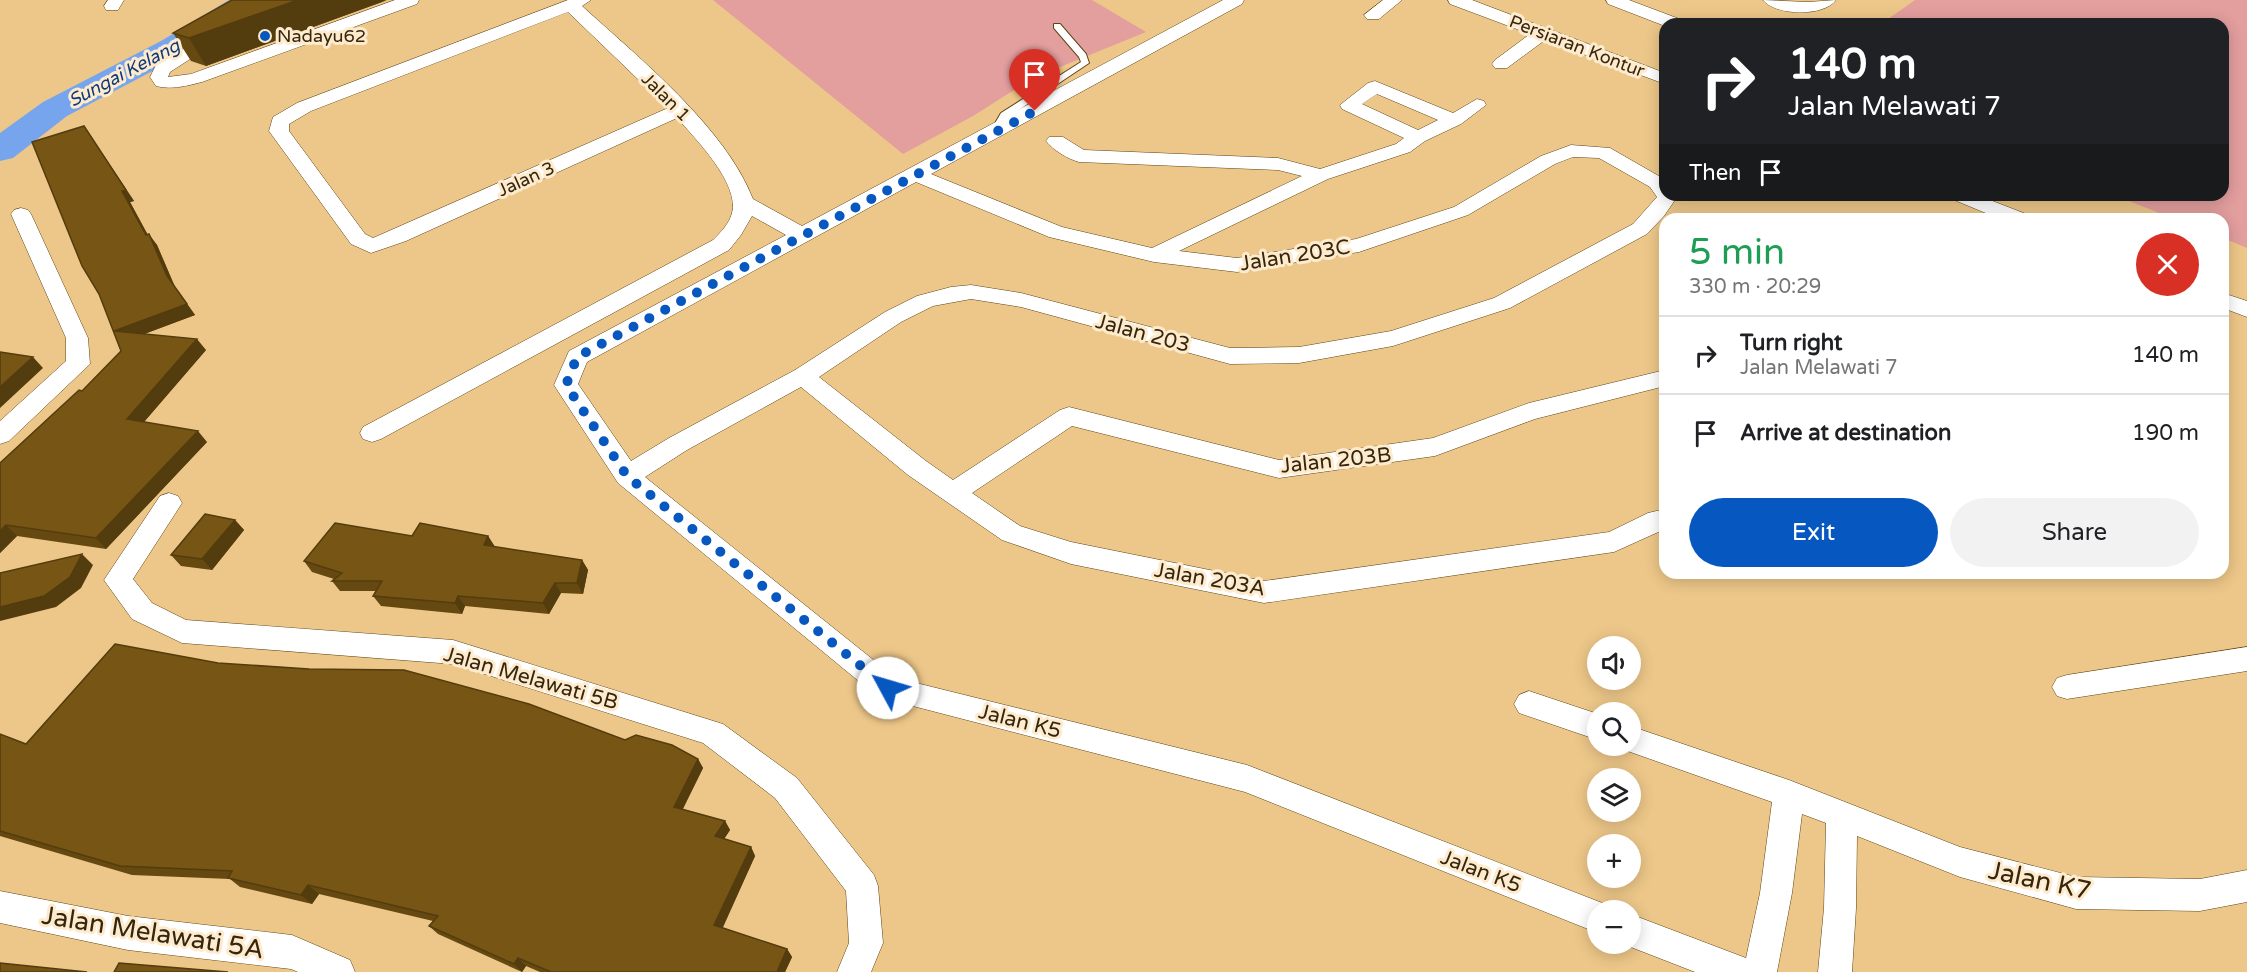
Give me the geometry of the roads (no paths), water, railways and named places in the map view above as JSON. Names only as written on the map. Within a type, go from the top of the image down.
[{"type":"street","points":[[228,29],[162,69],[159,77],[162,82],[196,78],[411,0]]},
{"type":"street","points":[[372,433],[721,245],[736,227],[744,202],[801,234],[915,176],[1236,0]]},
{"type":"street","points":[[1373,15],[1394,0]]},
{"type":"street","name":"Persiaran Kontur","points":[[1456,0],[1659,78]]},
{"type":"street","points":[[1614,0],[1660,18]]},
{"type":"street","points":[[1770,0],[1789,7],[1823,5],[1828,0]]},
{"type":"street","name":"Jalan 1","points":[[577,2],[680,109],[730,167],[744,202]]},
{"type":"street","name":"Jalan 3","points":[[577,2],[304,107],[280,121],[279,131],[358,239],[371,246],[399,236],[680,109]]},
{"type":"street","points":[[1501,64],[1543,33]]},
{"type":"street","points":[[1418,137],[1349,105],[1375,87],[1454,120]]},
{"type":"street","points":[[1154,255],[1321,175],[1403,148],[1418,137],[1454,120],[1477,105]]},
{"type":"street","points":[[1056,141],[1079,156],[1278,164],[1321,175]]},
{"type":"street","name":"Jalan 203C","points":[[915,176],[967,194],[1056,232],[1154,255],[1237,265],[1359,245],[1461,211],[1548,160],[1571,151],[1603,152],[1629,165]]},
{"type":"street","name":"Jalan 203","points":[[1629,165],[1659,186]]},
{"type":"street","name":"Jalan 203","points":[[627,476],[678,444],[803,376],[892,317],[925,301],[951,294],[971,292],[1021,300],[1230,356],[1299,355],[1393,338],[1502,303],[1640,229],[1664,201]]},
{"type":"street","points":[[1974,201],[2004,213]]},
{"type":"street","points":[[0,435],[78,364],[77,338],[21,214]]},
{"type":"street","name":"Jalan K5","points":[[801,234],[577,357],[566,385],[627,476],[888,688],[1247,779],[1587,913]]},
{"type":"street","points":[[2229,302],[2247,310]]},
{"type":"street","name":"Jalan 203A","points":[[803,376],[917,468],[1011,533],[1071,553],[1264,592],[1614,542],[1659,520]]},
{"type":"street","name":"Jalan 203B","points":[[952,493],[1069,416],[1279,469],[1435,447],[1529,412],[1659,380]]},
{"type":"street","name":"Jalan Melawati 5B","points":[[169,504],[118,580],[142,611],[182,631],[453,652],[712,733],[786,788],[862,886],[866,943],[854,972]]},
{"type":"street","points":[[2067,687],[2247,659]]},
{"type":"street","points":[[1529,704],[1587,723]]},
{"type":"street","name":"Jalan K7","points":[[1641,743],[1789,794],[1960,862],[2076,893],[2200,895],[2247,886]]},
{"type":"street","points":[[1760,972],[1776,893],[1789,794]]},
{"type":"street","points":[[1835,972],[1840,908],[1842,816]]},
{"type":"street","name":"Jalan Melawati 5A","points":[[0,908],[128,933],[292,952],[338,972]]},
{"type":"street","points":[[1641,934],[1738,972]]},
{"type":"lane","points":[[994,133],[1004,115],[1085,63],[1083,56],[1057,26]]},
{"type":"waterway","name":"Sungai Kelang","points":[[0,150],[55,109],[172,48],[251,0]]},
{"type":"place","name":"Nadayu62","points":[[265,36]]}]
